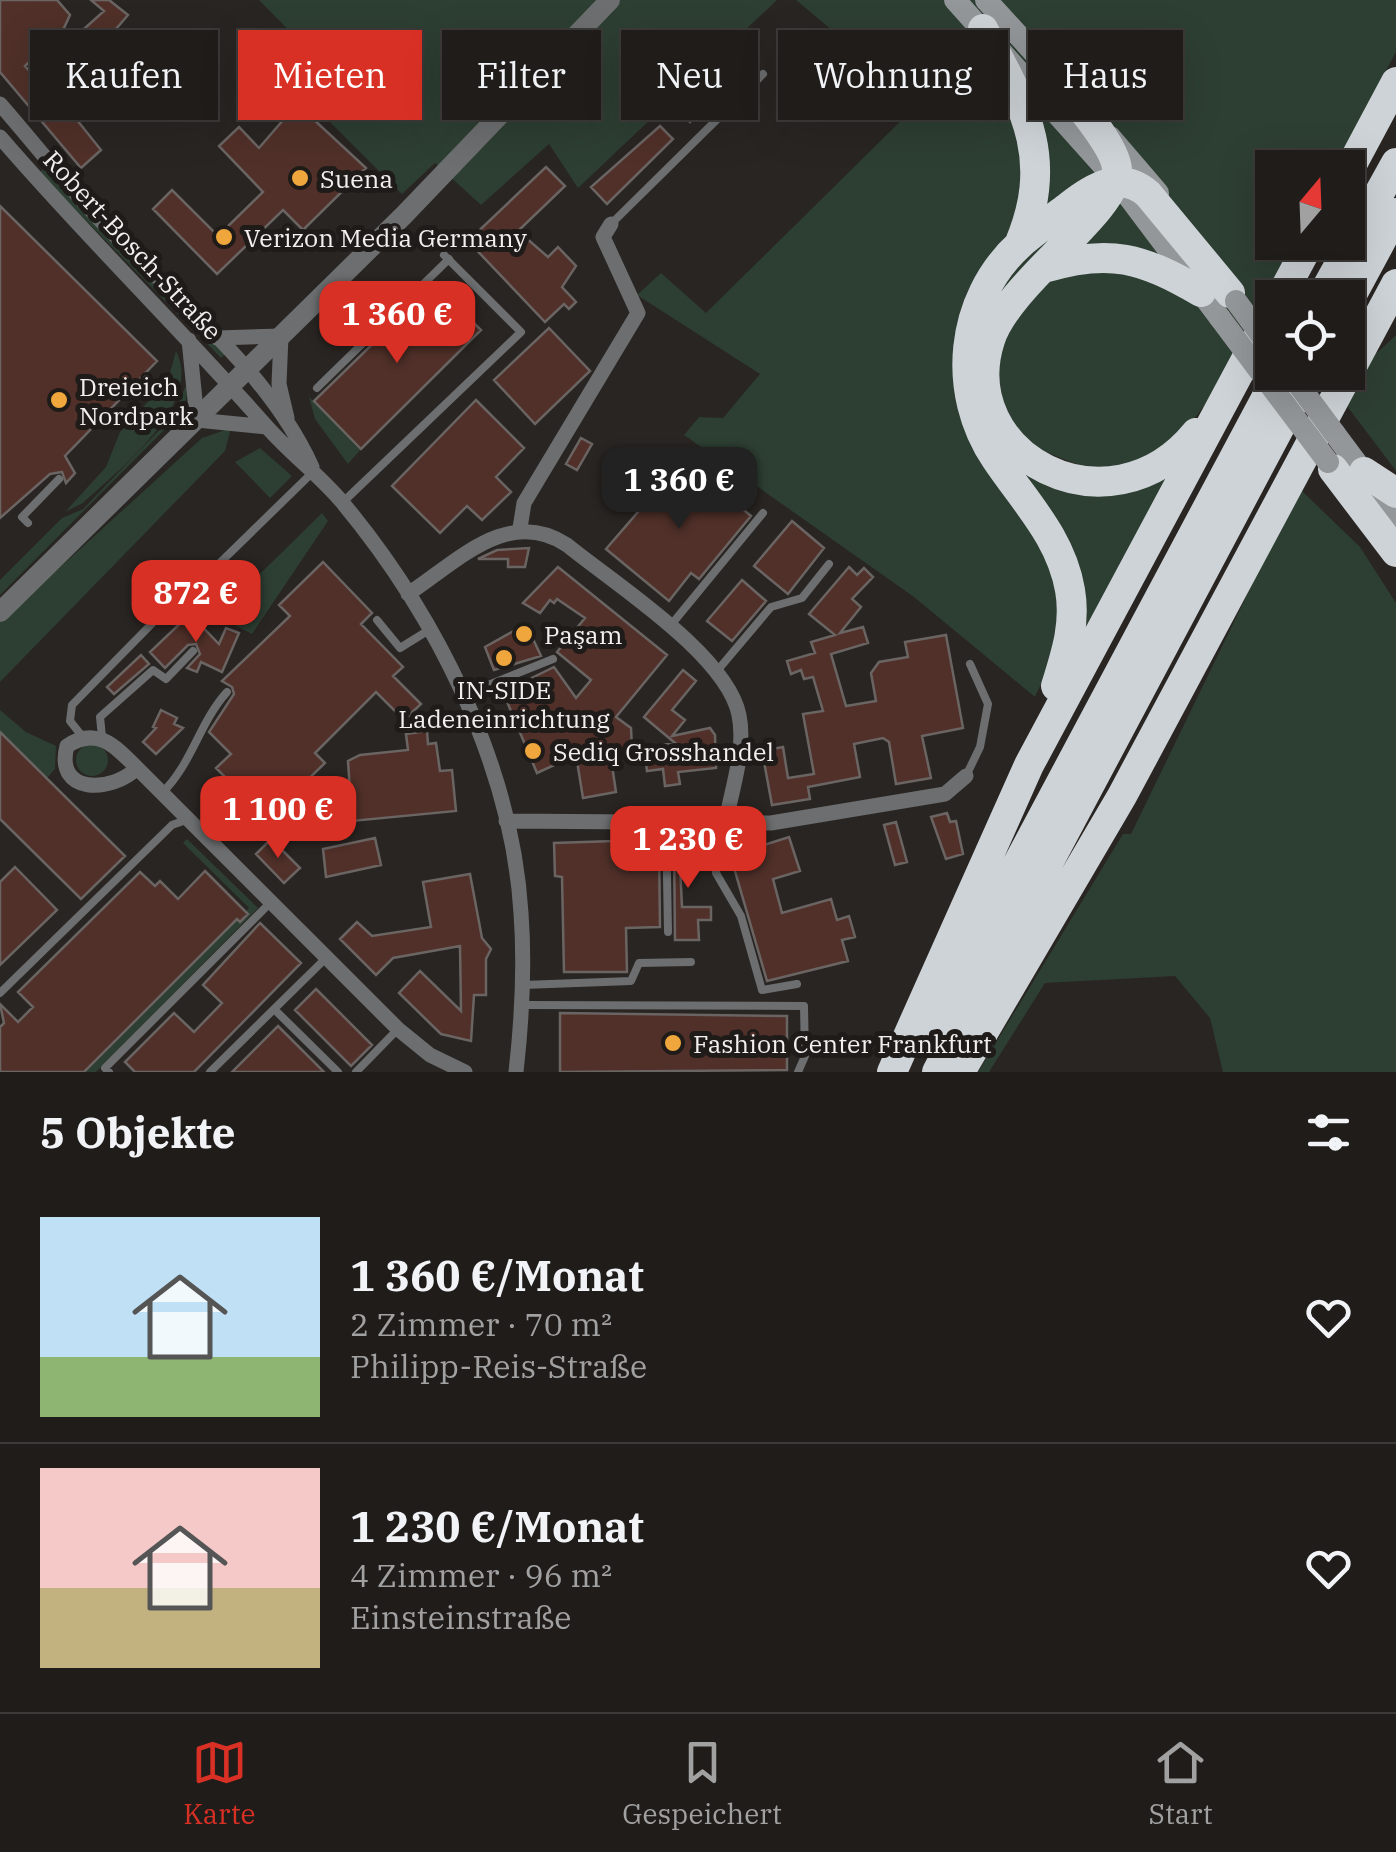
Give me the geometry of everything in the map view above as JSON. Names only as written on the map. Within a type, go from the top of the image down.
[{"type":"highway","points":[[984,14],[1018,96],[1036,155],[1036,200],[1019,245],[982,301],[970,334],[965,369],[979,431],[1049,533],[1070,591],[1070,640],[1029,765]]},
{"type":"highway","points":[[1360,150],[1396,82]]},
{"type":"highway","points":[[1088,120],[1112,152],[1116,180],[1091,216],[1003,310],[986,362],[997,417],[1014,442],[1039,466],[1088,484],[1122,482],[1171,458],[1226,396]]},
{"type":"highway","points":[[1332,280],[1396,163]]},
{"type":"highway","points":[[1019,245],[1074,202],[1116,180],[1132,183],[1148,194],[1222,301]]},
{"type":"highway","points":[[1360,280],[1396,213]]},
{"type":"highway","points":[[1041,269],[1078,258],[1120,257],[1222,301]]},
{"type":"highway","points":[[1365,341],[1396,284]]},
{"type":"highway","points":[[1365,353],[1396,314]]},
{"type":"highway","points":[[892,1072],[1029,765],[1255,343]]},
{"type":"highway","points":[[907,1072],[1270,390]]},
{"type":"highway","points":[[937,1072],[1299,390]]},
{"type":"highway","points":[[960,1072],[1122,796],[1338,390]]},
{"type":"highway","points":[[1330,465],[1396,552]]},
{"type":"highway","points":[[1364,472],[1396,493]]},
{"type":"main road","points":[[955,0],[984,14],[1028,49]]},
{"type":"main road","points":[[984,14],[1116,180]]},
{"type":"main road","points":[[1094,120],[1167,204],[1222,301],[1396,564]]},
{"type":"main road","points":[[1222,301],[1255,333]]},
{"type":"main road","points":[[1302,390],[1396,516]]},
{"type":"street","points":[[0,612],[281,336],[610,0]]},
{"type":"street","name":"Robert-Bosch-Straße","points":[[0,104],[101,221],[216,338],[238,379]]},
{"type":"street","name":"Robert-Bosch-Straße","points":[[0,137],[189,340],[238,379]]},
{"type":"street","points":[[520,528],[524,503],[638,314],[602,237],[611,224]]},
{"type":"street","points":[[281,336],[279,384],[288,422],[314,471]]},
{"type":"street","name":"Robert-Bosch-Straße","points":[[216,338],[281,336]]},
{"type":"street","points":[[189,340],[197,420]]},
{"type":"street","points":[[238,379],[288,422]]},
{"type":"street","points":[[238,379],[267,427],[342,503],[408,594],[462,696],[506,821],[521,909],[523,1005],[516,1072]]},
{"type":"street","points":[[197,420],[267,427]]},
{"type":"street","points":[[408,594],[491,539],[520,528],[543,532],[568,545],[727,682],[739,716],[740,750],[720,821]]},
{"type":"street","points":[[138,768],[126,780],[108,785],[76,782],[66,771],[64,758],[67,746],[82,736],[102,737],[138,768],[398,1028],[430,1055],[465,1072]]},
{"type":"street","points":[[506,821],[771,823],[944,794],[966,776]]},
{"type":"lane","points":[[611,224],[763,74]]},
{"type":"lane","points":[[316,388],[446,257],[521,332],[342,503]]},
{"type":"lane","points":[[82,736],[70,721],[72,705],[181,594],[192,590],[314,471]]},
{"type":"lane","points":[[28,523],[22,517],[59,479]]},
{"type":"lane","points":[[668,628],[763,513]]},
{"type":"lane","points":[[716,671],[771,607],[802,598],[829,564]]},
{"type":"lane","points":[[377,620],[400,648],[428,630]]},
{"type":"lane","points":[[102,737],[100,717],[152,670],[166,679],[194,651]]},
{"type":"lane","points":[[462,696],[552,659]]},
{"type":"lane","points":[[966,776],[980,747],[988,704],[970,664]]},
{"type":"lane","points":[[162,793],[179,777],[210,710],[226,692]]},
{"type":"lane","points":[[0,993],[172,825],[188,820]]},
{"type":"lane","points":[[666,821],[668,932]]},
{"type":"lane","points":[[720,821],[716,873],[741,916],[762,990],[797,984]]},
{"type":"lane","points":[[109,1072],[105,1068],[271,902]]},
{"type":"lane","points":[[210,1072],[327,958]]},
{"type":"lane","points":[[523,985],[631,982],[639,964],[691,962]]},
{"type":"lane","points":[[523,1005],[804,1006],[804,1056],[798,1072]]},
{"type":"lane","points":[[274,1010],[338,1072]]},
{"type":"lane","points":[[356,1072],[398,1028]]},
{"type":"green space","points":[[259,0],[777,0],[745,30],[621,30],[621,120],[650,120],[578,188],[549,144],[481,205],[435,163],[402,194],[328,120],[422,120],[422,30],[288,30]]},
{"type":"green space","points":[[796,0],[1396,0],[1396,52],[1343,150],[1255,150],[1255,260],[1284,260],[1274,280],[1255,280],[1255,318],[1201,410],[1177,438],[1150,459],[1121,470],[1087,467],[1032,446],[1018,454],[1036,470],[1056,480],[1098,488],[1141,479],[1181,458],[1084,642],[1081,595],[1072,560],[1056,526],[1009,459],[995,466],[1044,543],[1060,587],[1062,640],[1035,697],[914,597],[684,435],[699,417],[723,418],[760,374],[637,295],[661,273],[706,313],[902,120],[1008,120],[1008,30],[832,30]]},
{"type":"green space","points":[[45,167],[225,354],[221,358],[56,190],[40,172]]},
{"type":"green space","points":[[1396,335],[1396,471],[1344,402],[1351,390],[1365,390],[1367,362]]},
{"type":"green space","points":[[176,351],[181,371],[178,393],[168,414],[135,455],[83,503],[65,512],[106,467],[120,432],[168,380]]},
{"type":"green space","points":[[188,381],[186,400],[177,417],[0,595],[0,580],[62,518],[83,509],[172,417]]},
{"type":"green space","points":[[309,397],[361,449],[348,464],[315,419]]},
{"type":"green space","points":[[231,428],[225,451],[0,682],[0,622],[202,438]]},
{"type":"green space","points":[[260,448],[292,476],[270,498],[235,462]]},
{"type":"green space","points":[[1299,488],[1360,547],[1396,603],[1396,1072],[1223,1072],[1210,1018],[1175,976],[1045,983],[989,1072],[978,1072],[1123,834],[1131,834]]},
{"type":"green space","points":[[322,513],[328,521],[252,634],[217,616]]},
{"type":"green space","points":[[0,710],[26,732],[56,746],[55,769],[47,778],[0,732]]},
{"type":"green space","points":[[92,744],[103,749],[108,760],[103,771],[92,776],[81,771],[76,760],[81,749]]},
{"type":"green space","points":[[187,839],[258,908],[96,1072],[86,1072],[249,908],[183,843]]},
{"type":"building","points":[[0,0],[57,0],[70,15],[64,28],[30,30],[30,61],[25,66],[30,71],[30,108],[0,72]]},
{"type":"building","points":[[91,0],[109,0],[128,15],[117,30],[83,30],[104,11]]},
{"type":"building","points":[[40,120],[77,120],[101,150],[81,168]]},
{"type":"building","points":[[283,120],[314,120],[366,168],[303,230],[283,210],[217,274],[153,209],[172,190],[218,236],[263,192],[219,146],[239,127],[259,148]]},
{"type":"building","points":[[660,126],[673,139],[607,204],[591,187]]},
{"type":"building","points":[[546,167],[565,186],[518,231],[548,257],[558,247],[576,266],[562,287],[576,302],[569,309],[564,304],[545,322],[468,241]]},
{"type":"building","name":"Dreieich Nordpark","points":[[0,206],[157,361],[65,456],[75,473],[66,483],[62,472],[50,474],[0,518]]},
{"type":"building","points":[[434,284],[481,330],[361,449],[314,401]]},
{"type":"building","points":[[549,328],[590,371],[535,424],[494,380]]},
{"type":"building","points":[[476,400],[524,448],[496,477],[511,492],[482,520],[467,506],[440,533],[392,486]]},
{"type":"building","points":[[581,438],[592,444],[577,470],[566,464]]},
{"type":"building","points":[[688,464],[751,516],[699,579],[691,573],[669,601],[606,549],[670,475],[675,480]]},
{"type":"building","points":[[792,521],[824,548],[788,594],[754,566]]},
{"type":"building","points":[[529,548],[525,567],[508,567],[508,559],[478,559],[497,550]]},
{"type":"building","points":[[323,562],[372,613],[361,624],[403,667],[393,676],[421,704],[404,720],[376,692],[315,753],[325,763],[267,819],[216,768],[231,754],[209,732],[234,694],[232,687],[222,681],[290,616],[279,605]]},
{"type":"building","points":[[558,567],[667,655],[616,717],[631,728],[632,749],[610,752],[616,792],[583,798],[576,755],[537,773],[503,692],[554,667],[576,698],[591,680],[557,652],[585,618],[557,599],[554,603],[550,600],[540,613],[523,603]]},
{"type":"building","points":[[849,567],[857,575],[864,568],[873,577],[852,599],[861,607],[840,633],[863,627],[868,643],[831,654],[846,706],[876,701],[871,673],[879,662],[908,657],[905,642],[946,635],[963,728],[922,736],[931,778],[896,784],[889,742],[883,738],[854,744],[860,777],[808,787],[810,799],[772,805],[762,751],[783,747],[788,778],[814,774],[803,714],[823,711],[813,677],[804,679],[801,670],[791,674],[787,661],[815,653],[811,642],[835,635],[809,614]]},
{"type":"building","points":[[742,580],[766,601],[732,641],[707,621]]},
{"type":"building","points":[[190,614],[219,644],[226,628],[239,633],[222,672],[201,662],[197,672],[187,668],[200,654],[196,644],[188,645],[165,668],[150,652]]},
{"type":"building","points":[[526,624],[541,656],[494,670],[485,647]]},
{"type":"building","points":[[141,655],[149,664],[114,694],[107,687]]},
{"type":"building","points":[[683,670],[696,681],[672,710],[685,720],[672,736],[710,728],[715,735],[716,768],[678,772],[680,784],[665,786],[663,769],[647,771],[644,747],[675,743],[644,717]]},
{"type":"building","points":[[161,710],[177,718],[174,724],[183,728],[156,754],[143,742],[156,728],[153,727]]},
{"type":"building","points":[[427,731],[428,744],[436,743],[440,771],[452,770],[456,811],[352,821],[348,761],[360,755],[408,750],[406,734]]},
{"type":"building","points":[[0,732],[125,856],[81,899],[0,819]]},
{"type":"building","points":[[947,813],[950,822],[956,821],[963,854],[946,859],[931,817]]},
{"type":"building","points":[[896,822],[907,862],[895,865],[884,825]]},
{"type":"building","points":[[789,837],[800,871],[773,879],[782,913],[831,899],[837,920],[849,916],[855,937],[842,940],[848,961],[767,981],[732,861],[723,861],[722,840],[764,840],[764,845]]},
{"type":"building","points":[[375,838],[381,865],[326,877],[323,849]]},
{"type":"building","points":[[271,839],[300,868],[284,883],[256,854]]},
{"type":"building","points":[[659,840],[660,927],[626,928],[627,972],[564,972],[562,877],[555,876],[554,843]]},
{"type":"building","points":[[707,842],[708,861],[704,865],[680,865],[682,907],[711,907],[711,920],[698,920],[699,940],[675,940],[674,843]]},
{"type":"building","points":[[15,867],[57,910],[0,965],[0,882]]},
{"type":"building","points":[[205,871],[248,914],[240,922],[237,919],[84,1072],[0,1072],[0,1027],[4,1023],[0,1004],[18,1022],[33,1007],[18,992],[140,872],[155,886],[160,881],[178,899]]},
{"type":"building","points":[[470,874],[482,938],[491,949],[486,959],[486,995],[474,995],[471,1041],[441,1034],[399,993],[420,971],[461,1011],[460,946],[393,958],[376,975],[340,939],[357,922],[372,936],[431,927],[423,882]]},
{"type":"building","points":[[260,923],[301,963],[194,1072],[135,1072],[125,1062],[174,1013],[194,1032],[222,1003],[203,985]]},
{"type":"building","points":[[316,989],[372,1045],[351,1066],[295,1010]]},
{"type":"building","name":"Fashion Center Frankfurt","points":[[560,1013],[787,1016],[787,1070],[560,1072]]},
{"type":"building","points":[[278,1026],[324,1072],[232,1072]]},
{"type":"place","name":"Suena","points":[[300,178]]},
{"type":"place","name":"Verizon Media Germany","points":[[224,237]]},
{"type":"place","name":"Dreieich Nordpark","points":[[59,400]]},
{"type":"place","name":"Paşam","points":[[524,634]]},
{"type":"place","name":"IN-SIDE Ladeneinrichtung","points":[[504,658]]},
{"type":"place","name":"Sediq Grosshandel","points":[[533,751]]},
{"type":"place","name":"Fashion Center Frankfurt","points":[[673,1043]]}]
